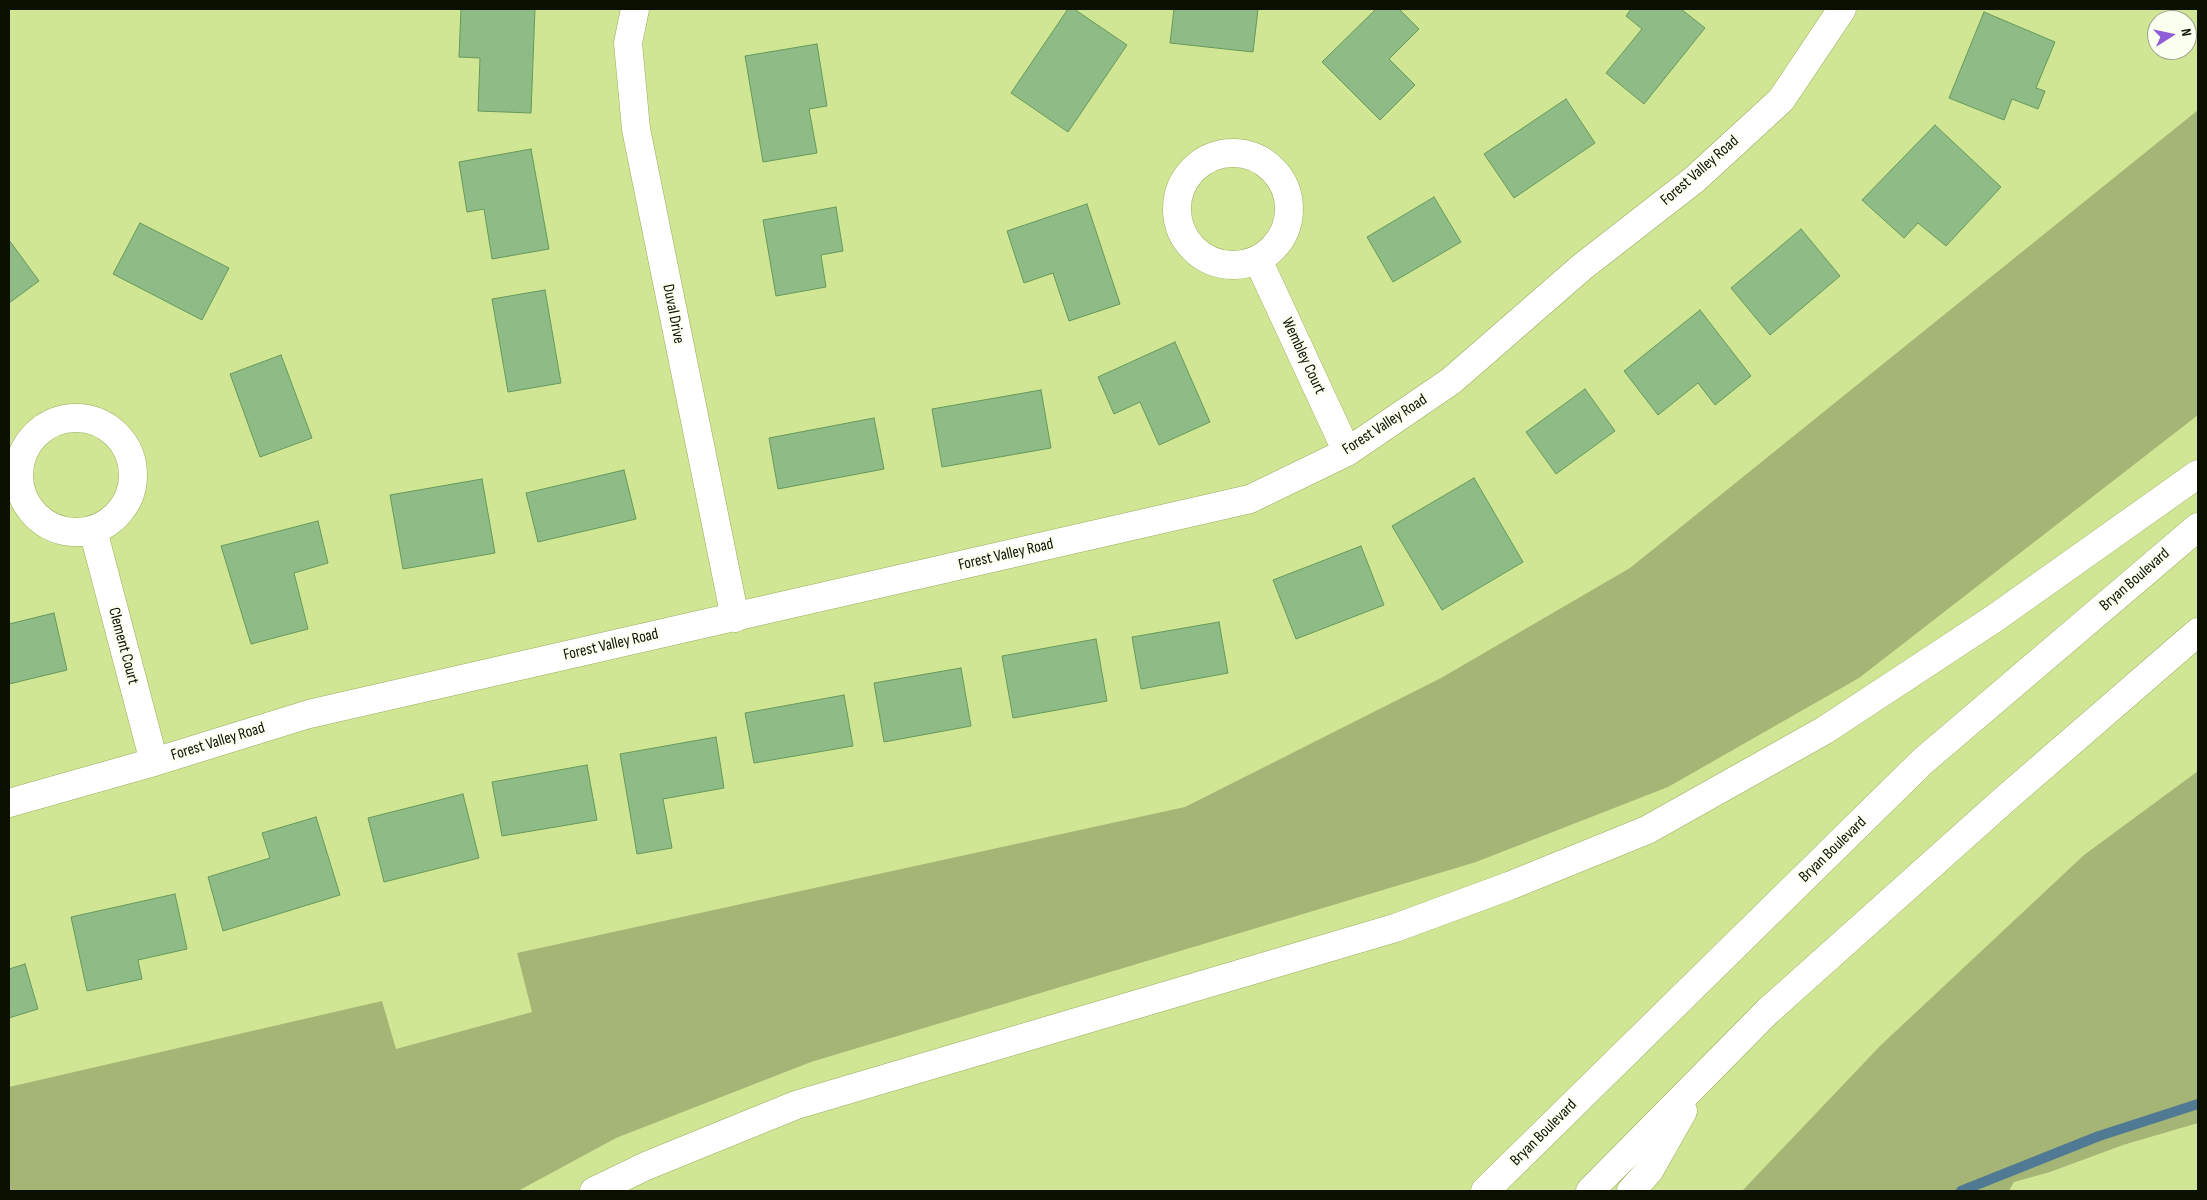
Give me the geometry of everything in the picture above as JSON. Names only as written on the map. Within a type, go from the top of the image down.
[{"type":"main road","name":"Duval Drive","points":[[635,9],[628,43],[636,129],[735,618]]},
{"type":"main road","name":"Forest Valley Road","points":[[9,802],[154,762],[309,714],[1250,499],[1347,452],[1451,381],[1582,267],[1695,179],[1781,100],[1842,9]]},
{"type":"main road","points":[[1238,152],[1258,157],[1275,170],[1286,188],[1290,208],[1286,230],[1275,248],[1258,260],[1238,266],[1218,264],[1199,255],[1185,239],[1178,220],[1177,199],[1184,180],[1193,169],[1216,154],[1238,152]]},
{"type":"main road","name":"Wembley Court","points":[[1258,260],[1347,452]]},
{"type":"main road","points":[[82,417],[101,422],[117,434],[123,442],[134,470],[132,489],[124,507],[110,521],[93,530],[72,532],[52,528],[35,516],[23,499],[18,479],[20,459],[29,440],[44,426],[63,418],[82,417]]},
{"type":"main road","points":[[594,1191],[646,1166],[796,1105],[1395,928],[1509,886],[1646,830],[1825,730],[1995,618],[2198,474]]},
{"type":"main road","name":"Bryan Boulevard","points":[[1485,1191],[1923,761],[2198,527]]},
{"type":"main road","name":"Clement Court","points":[[93,530],[154,762]]},
{"type":"main road","points":[[1590,1191],[1775,1004],[2004,800],[2198,632]]},
{"type":"main road","points":[[1631,1191],[1649,1170],[1702,1078]]},
{"type":"green space","points":[[2198,110],[2198,415],[1859,678],[1668,787],[1476,862],[811,1062],[616,1138],[518,1191],[9,1191],[9,1087],[382,1001],[396,1049],[532,1012],[517,953],[1185,807],[1441,678],[1630,568]]},
{"type":"green space","points":[[2198,771],[2198,1123],[2123,1145],[2050,1172],[2014,1182],[2009,1191],[1742,1191],[1881,1045],[2084,855]]},
{"type":"building","points":[[461,9],[535,9],[531,113],[478,111],[480,58],[459,57]]},
{"type":"building","points":[[1068,9],[1074,9],[1127,45],[1068,132],[1011,93]]},
{"type":"building","points":[[1174,9],[1258,9],[1253,52],[1170,43]]},
{"type":"building","points":[[1376,9],[1399,9],[1419,29],[1389,59],[1415,85],[1380,120],[1322,62]]},
{"type":"building","points":[[1631,9],[1681,9],[1705,28],[1644,104],[1606,73],[1642,29],[1626,16]]},
{"type":"building","points":[[1984,12],[2055,42],[2036,88],[2045,91],[2038,109],[2012,99],[2004,120],[1949,98]]},
{"type":"building","points":[[817,44],[827,106],[809,109],[817,153],[763,162],[745,56]]},
{"type":"building","points":[[1566,99],[1595,143],[1514,198],[1484,154]]},
{"type":"building","points":[[1935,125],[2001,187],[1946,246],[1918,223],[1904,238],[1862,200]]},
{"type":"building","points":[[531,149],[549,249],[492,259],[484,209],[467,212],[459,162]]},
{"type":"building","points":[[1434,197],[1461,242],[1393,282],[1367,237]]},
{"type":"building","points":[[1087,204],[1120,304],[1069,321],[1053,273],[1024,283],[1007,231]]},
{"type":"building","points":[[836,207],[843,251],[821,255],[826,287],[776,296],[763,220]]},
{"type":"building","points":[[140,223],[229,268],[202,320],[113,274]]},
{"type":"building","points":[[1801,229],[1840,276],[1770,335],[1731,288]]},
{"type":"building","points":[[9,240],[39,281],[9,303]]},
{"type":"building","points":[[545,290],[561,383],[508,392],[492,299]]},
{"type":"building","points":[[1700,310],[1751,376],[1715,405],[1698,383],[1658,415],[1624,371]]},
{"type":"building","points":[[1175,342],[1210,422],[1159,445],[1140,402],[1114,414],[1098,377]]},
{"type":"building","points":[[281,355],[312,438],[260,457],[230,374]]},
{"type":"building","points":[[1585,389],[1615,431],[1556,474],[1526,432]]},
{"type":"building","points":[[1041,390],[1051,448],[942,467],[932,409]]},
{"type":"building","points":[[874,418],[884,469],[778,489],[769,438]]},
{"type":"building","points":[[624,470],[636,519],[538,542],[526,493]]},
{"type":"building","points":[[1474,478],[1523,562],[1442,610],[1392,526]]},
{"type":"building","points":[[482,479],[495,553],[403,569],[390,495]]},
{"type":"building","points":[[318,521],[328,563],[294,573],[308,629],[251,644],[221,546]]},
{"type":"building","points":[[1361,546],[1384,605],[1296,639],[1273,580]]},
{"type":"building","points":[[54,613],[67,670],[9,684],[9,624]]},
{"type":"building","points":[[1219,622],[1228,673],[1141,689],[1132,637]]},
{"type":"building","points":[[1096,639],[1107,701],[1013,718],[1002,656]]},
{"type":"building","points":[[961,668],[971,726],[884,742],[874,683]]},
{"type":"building","points":[[844,695],[853,746],[754,763],[745,713]]},
{"type":"building","points":[[716,737],[724,788],[663,799],[672,848],[637,854],[620,754]]},
{"type":"building","points":[[587,765],[597,820],[502,836],[492,782]]},
{"type":"building","points":[[463,794],[479,858],[384,882],[368,818]]},
{"type":"building","points":[[316,817],[340,895],[223,931],[208,877],[270,858],[262,833]]},
{"type":"building","points":[[175,894],[187,949],[138,960],[142,979],[87,991],[71,917]]},
{"type":"building","points":[[25,964],[38,1009],[9,1018],[9,969]]},
{"type":"waterway","points":[[1961,1191],[2099,1136],[2198,1104]]}]
